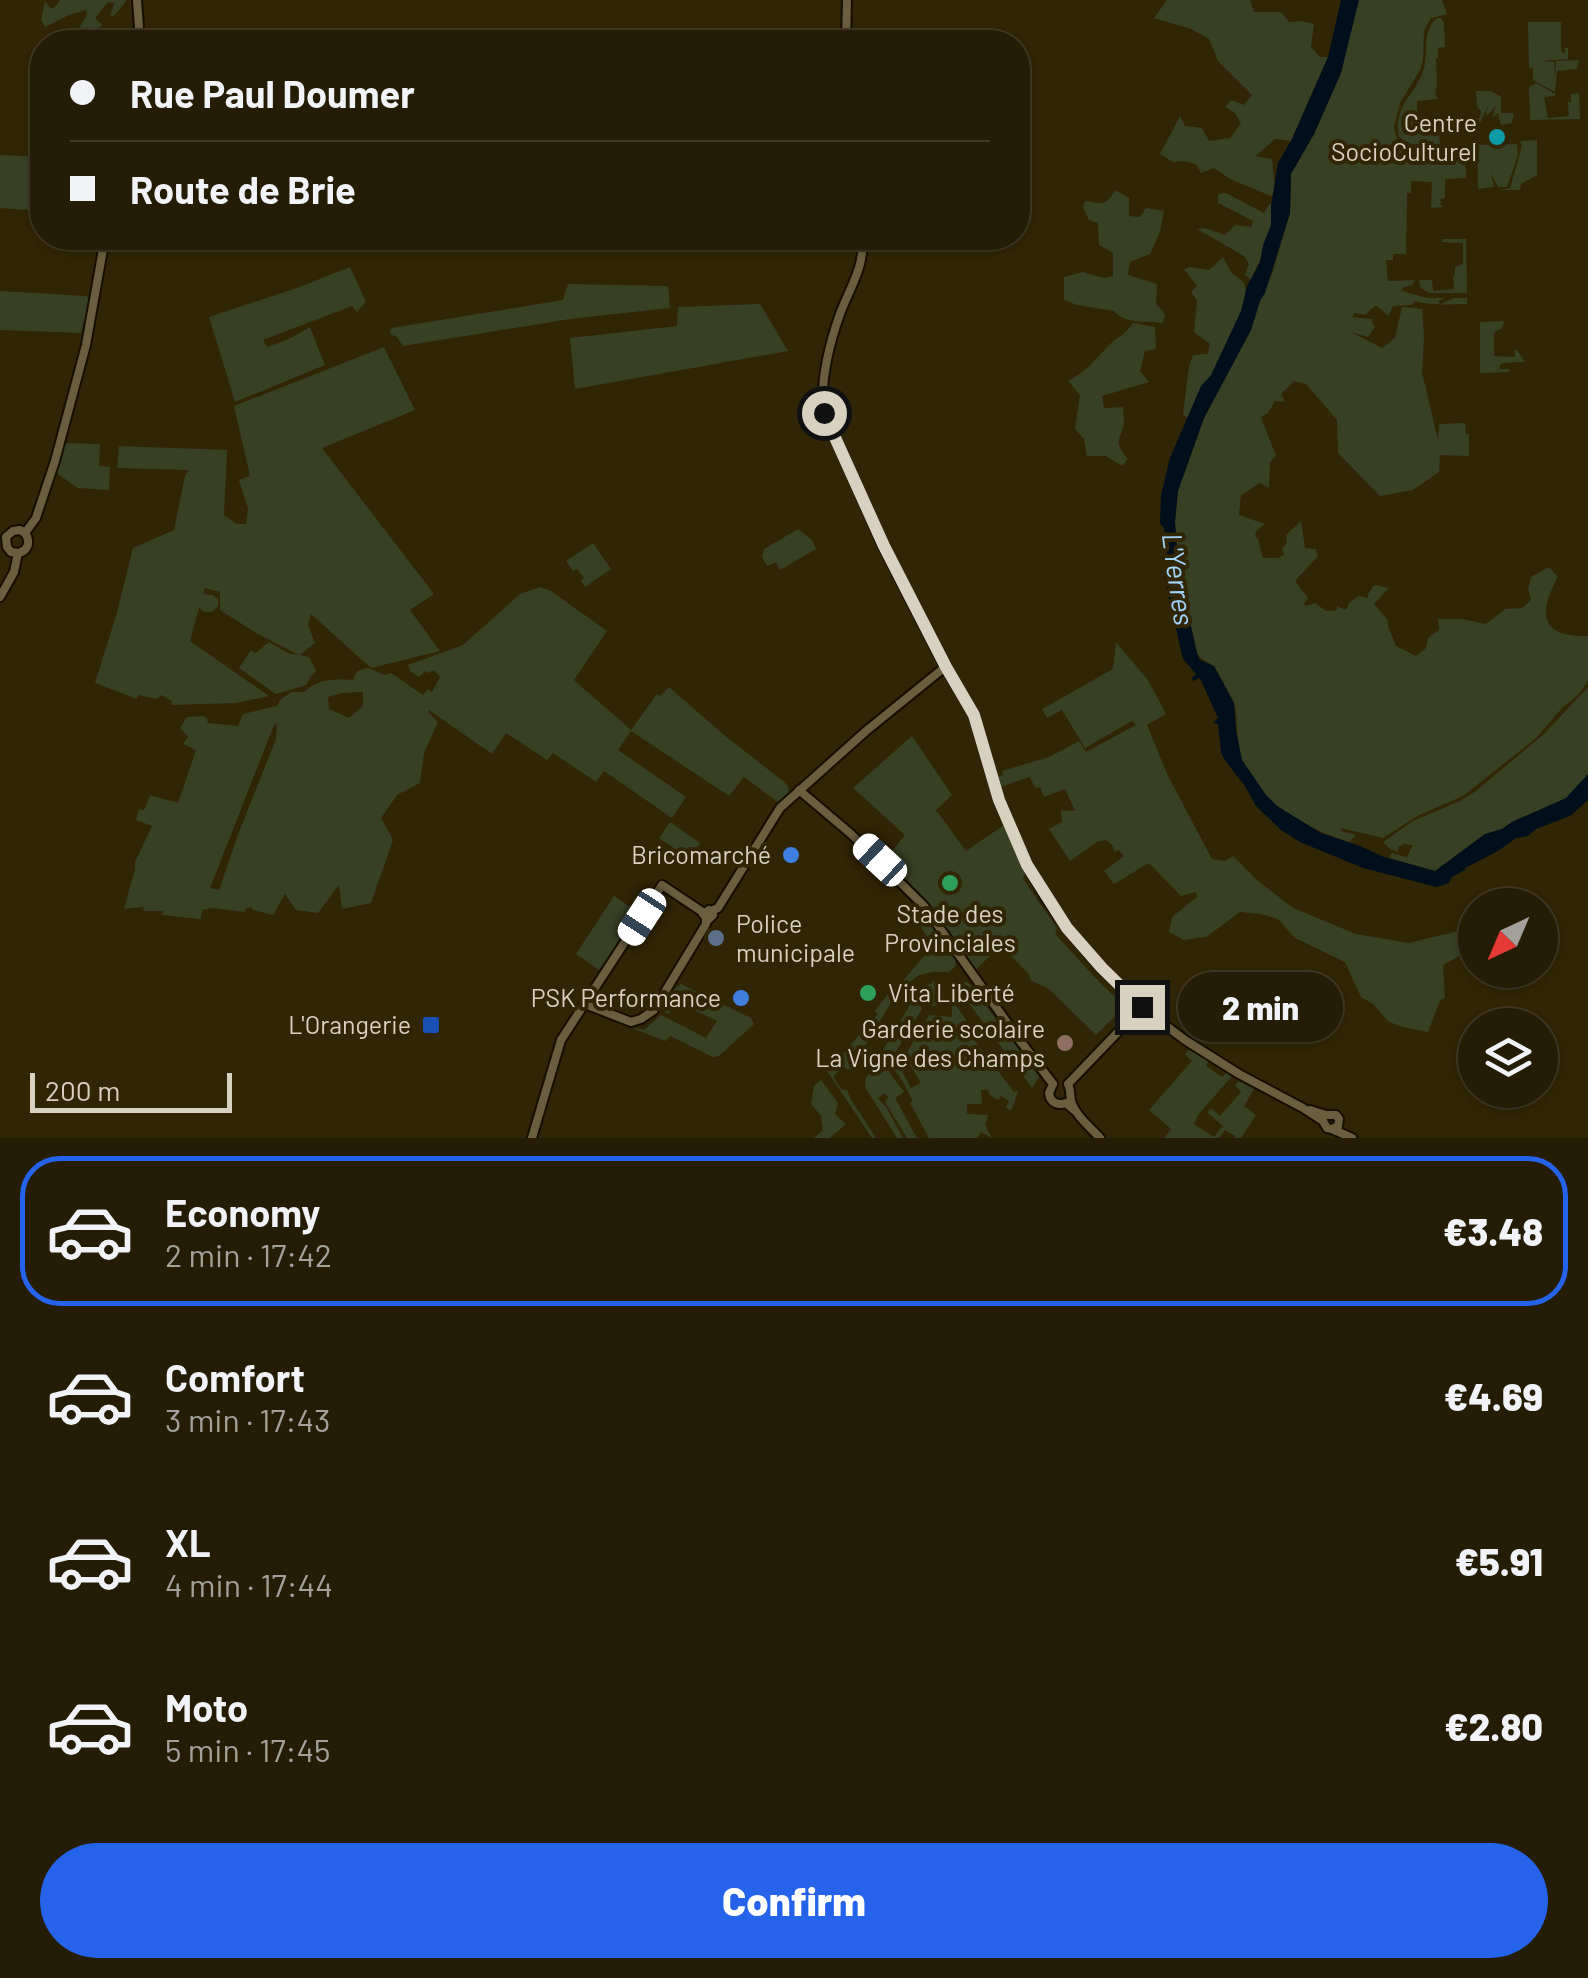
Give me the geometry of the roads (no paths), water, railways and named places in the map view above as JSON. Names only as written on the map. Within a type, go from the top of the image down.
[{"type":"street","points":[[136,0],[139,30]]},
{"type":"street","points":[[846,30],[847,0]]},
{"type":"street","points":[[26,534],[36,518],[86,345],[102,250]]},
{"type":"street","points":[[864,250],[836,329],[822,406],[872,523],[974,715],[999,800],[1027,865],[1086,950],[1142,1007],[1239,1074],[1324,1118],[1336,1115],[1340,1120],[1335,1128]]},
{"type":"street","points":[[13,530],[20,530],[29,539],[28,546],[18,554],[6,544],[13,530]]},
{"type":"street","points":[[0,597],[14,572],[18,554]]},
{"type":"street","points":[[707,914],[718,908],[780,808],[866,731],[946,667]]},
{"type":"street","points":[[799,790],[851,834],[934,917],[1053,1084]]},
{"type":"street","points":[[532,1138],[557,1050],[662,885],[707,914]]},
{"type":"street","points":[[585,1004],[631,1022],[647,1016],[706,924],[707,914]]},
{"type":"street","points":[[1068,1084],[1142,1007]]},
{"type":"street","points":[[1053,1084],[1068,1084],[1072,1092],[1068,1101],[1058,1104],[1051,1100],[1048,1093],[1053,1084]]},
{"type":"street","points":[[1068,1101],[1100,1138]]},
{"type":"street","points":[[1324,1118],[1325,1127],[1352,1138]]},
{"type":"water","name":"L'Yerres","points":[[1341,0],[1359,0],[1341,73],[1291,174],[1290,213],[1265,293],[1251,330],[1204,418],[1178,491],[1175,522],[1179,573],[1197,653],[1200,660],[1214,666],[1234,703],[1242,760],[1277,806],[1321,833],[1435,871],[1485,834],[1566,798],[1588,774],[1588,800],[1570,816],[1516,838],[1437,887],[1363,868],[1300,842],[1256,806],[1224,759],[1218,724],[1213,723],[1218,718],[1200,678],[1193,681],[1196,674],[1183,659],[1164,577],[1169,567],[1160,523],[1161,495],[1170,458],[1201,386],[1211,375],[1241,311],[1247,286],[1260,262],[1271,225],[1278,163],[1328,57]]},
{"type":"place","name":"Centre SocioCulturel","points":[[1497,137]]},
{"type":"place","name":"Bricomarché","points":[[791,855]]},
{"type":"place","name":"Stade des Provinciales","points":[[950,883]]},
{"type":"place","name":"Police municipale","points":[[716,938]]},
{"type":"place","name":"Vita Liberté","points":[[868,993]]},
{"type":"place","name":"PSK Performance","points":[[741,998]]},
{"type":"place","name":"L'Orangerie","points":[[431,1025]]},
{"type":"place","name":"Garderie scolaire La Vigne des Champs","points":[[1065,1043]]}]
